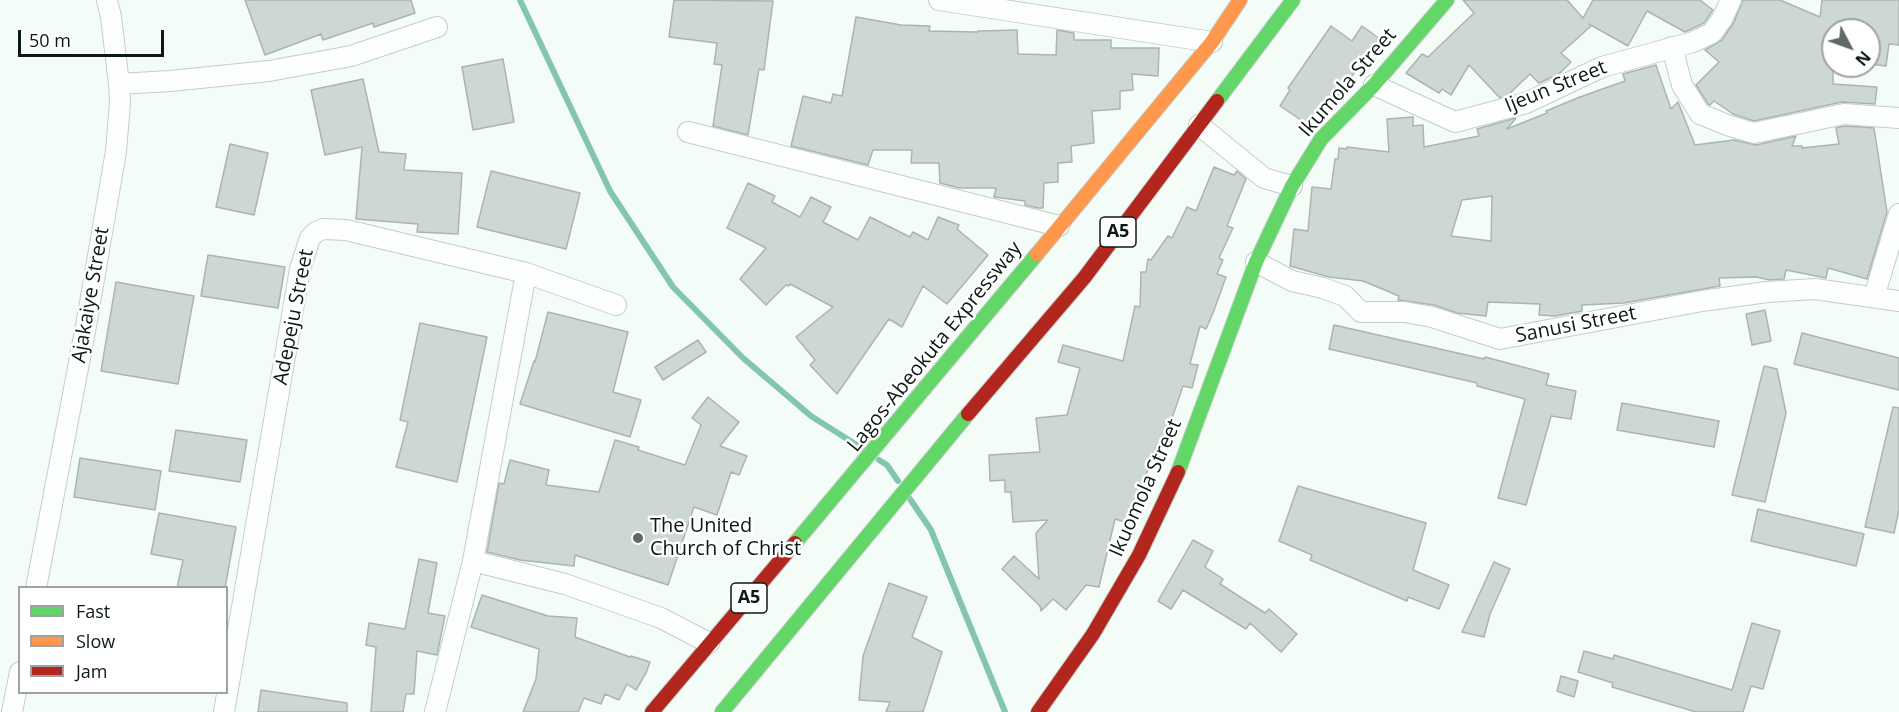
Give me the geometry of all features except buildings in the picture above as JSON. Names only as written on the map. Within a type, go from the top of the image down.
[{"type":"main road","name":"Lagos-Abeokuta Expressway","points":[[652,712],[847,484],[1212,42],[1240,0]]},
{"type":"main road","name":"A5","points":[[722,712],[933,456],[1084,278],[1293,0]]},
{"type":"main road","name":"Ikumola Street","points":[[1256,262],[1293,186],[1321,139],[1374,85],[1446,0]]},
{"type":"main road","name":"Ikuomola Street","points":[[1038,712],[1093,634],[1139,555],[1176,477],[1256,262]]},
{"type":"street","name":"Ajakaiye Street","points":[[36,586],[86,326],[116,151],[120,103],[119,84],[107,0]]},
{"type":"street","points":[[939,0],[1212,42]]},
{"type":"street","name":"Ijeun Street","points":[[1374,85],[1455,122],[1526,103],[1602,67],[1693,42],[1712,33],[1731,0]]},
{"type":"street","points":[[119,84],[237,75],[302,65],[351,56],[437,27]]},
{"type":"street","points":[[1672,47],[1682,85],[1700,114],[1730,126],[1754,133],[1844,114],[1899,118]]},
{"type":"street","points":[[1199,125],[1264,178],[1293,186]]},
{"type":"street","points":[[688,132],[1059,226]]},
{"type":"street","points":[[1874,297],[1899,214]]},
{"type":"street","name":"Adepeju Street","points":[[228,689],[300,269],[310,238],[316,232],[323,229],[346,230],[526,273],[616,305]]},
{"type":"street","name":"Sanusi Street","points":[[1256,262],[1292,281],[1345,296],[1361,312],[1405,312],[1432,317],[1500,339],[1767,291],[1815,289],[1899,301]]},
{"type":"street","points":[[435,712],[473,561],[526,273]]},
{"type":"street","points":[[473,561],[586,591],[661,618],[710,643]]},
{"type":"street","points":[[12,712],[18,682]]},
{"type":"street","name":"Adepeju Street","points":[[224,712],[227,694]]},
{"type":"waterway","points":[[520,0],[610,191],[673,287],[743,358],[811,416],[863,449]]},
{"type":"waterway","points":[[879,460],[887,465],[898,481]]},
{"type":"waterway","points":[[910,499],[931,530],[1005,712]]},
{"type":"traffic: fast","points":[[1217,101],[1293,0]]},
{"type":"traffic: fast","points":[[1178,472],[1256,262],[1292,186],[1321,139],[1374,85],[1447,0]]},
{"type":"traffic: fast","points":[[795,543],[1037,254]]},
{"type":"traffic: fast","points":[[722,712],[968,414]]},
{"type":"traffic: slow","points":[[1037,254],[1212,42],[1240,0]]},
{"type":"traffic: jam","points":[[968,414],[1084,278],[1217,101]]},
{"type":"traffic: jam","points":[[1038,712],[1093,634],[1139,555],[1178,472]]},
{"type":"traffic: jam","points":[[652,712],[795,543]]},
{"type":"place","name":"The United Church of Christ","points":[[638,538]]}]
